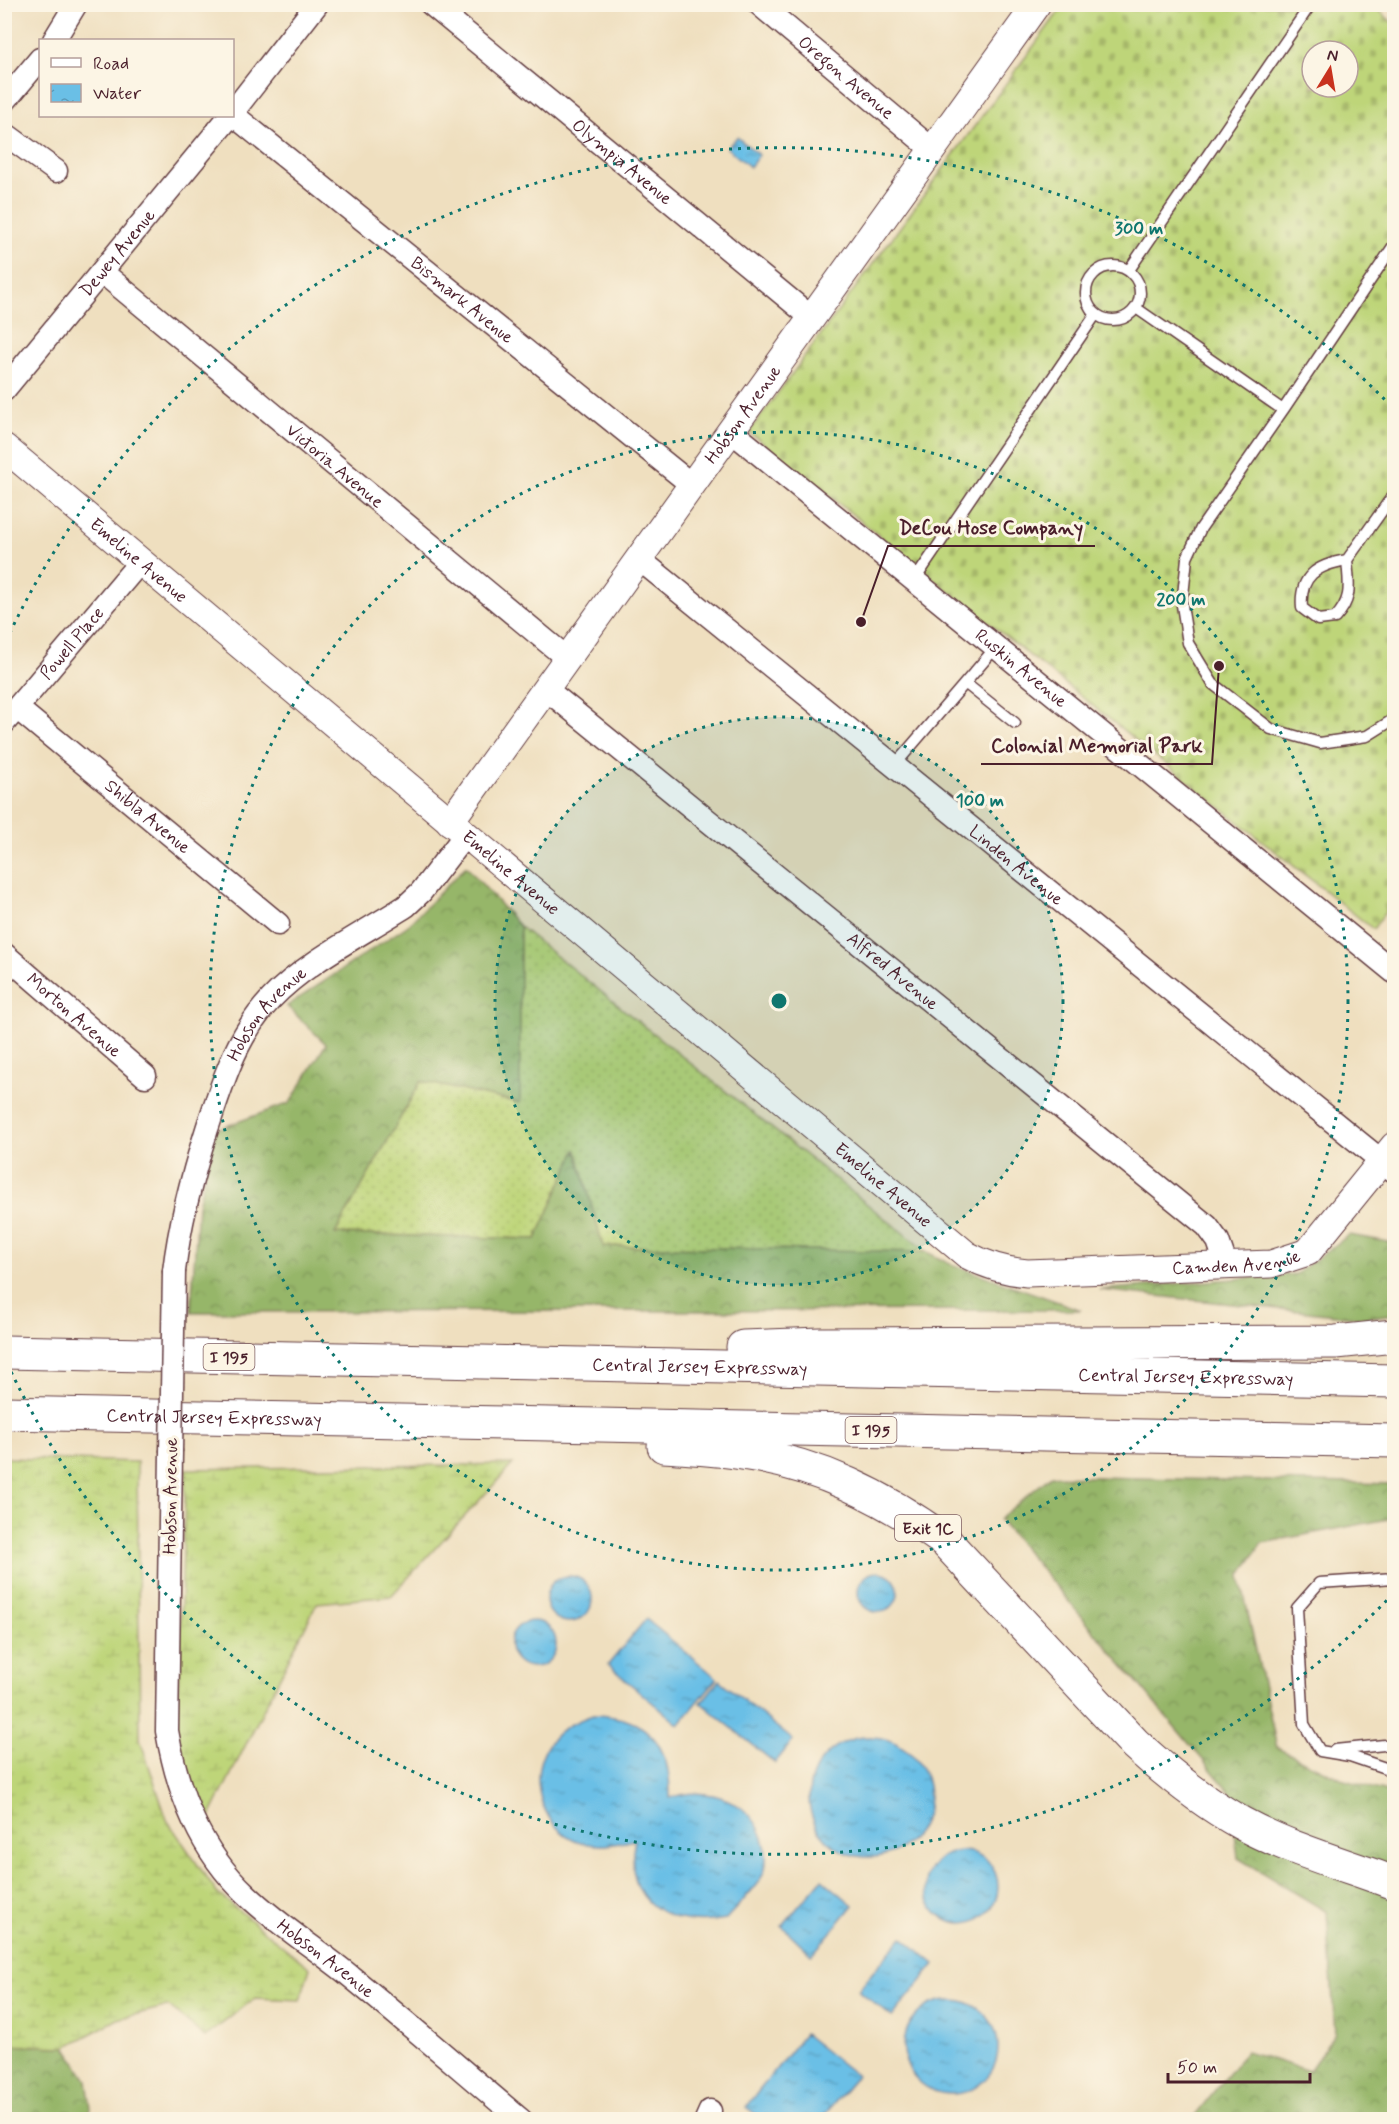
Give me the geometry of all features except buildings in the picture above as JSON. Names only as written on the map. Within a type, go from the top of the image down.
[{"type":"highway","points":[[453,1361],[820,1344],[1336,1342],[1395,1336]]},
{"type":"highway","name":"Central Jersey Expressway","points":[[4,1352],[1395,1381]]},
{"type":"highway","name":"Central Jersey Expressway","points":[[4,1413],[1395,1441]]},
{"type":"highway","points":[[4,1421],[145,1416]]},
{"type":"highway","name":"Exit 1C","points":[[348,1420],[741,1453],[825,1473],[865,1490],[909,1515],[945,1540],[1135,1744],[1191,1791],[1242,1823],[1288,1844],[1395,1882]]},
{"type":"street","points":[[55,39],[76,4]]},
{"type":"street","name":"Dewey Avenue","points":[[234,111],[317,4]]},
{"type":"street","name":"Olympia Avenue","points":[[431,4],[812,318]]},
{"type":"street","name":"Oregon Avenue","points":[[759,4],[933,150]]},
{"type":"street","name":"Hobson Avenue","points":[[521,2120],[350,1976],[248,1896],[225,1872],[204,1842],[174,1773],[167,1731],[174,1271],[187,1191],[228,1066],[248,1027],[271,998],[296,976],[406,906],[422,892],[457,829],[546,689],[1037,4]]},
{"type":"street","points":[[4,102],[39,60]]},
{"type":"street","name":"Bismark Avenue","points":[[234,116],[692,485]]},
{"type":"street","name":"Dewey Avenue","points":[[4,390],[230,117]]},
{"type":"street","points":[[4,133],[56,171]]},
{"type":"street","name":"Victoria Avenue","points":[[102,272],[568,659]]},
{"type":"street","name":"Ruskin Avenue","points":[[731,431],[1395,972]]},
{"type":"street","name":"Emeline Avenue","points":[[4,447],[967,1255],[1008,1272],[1028,1273]]},
{"type":"street","name":"Linden Avenue","points":[[639,559],[894,766],[1390,1160]]},
{"type":"street","name":"Powell Place","points":[[11,716],[140,562]]},
{"type":"street","name":"Alfred Avenue","points":[[546,689],[1207,1226],[1218,1241],[1226,1264]]},
{"type":"street","name":"Shibla Avenue","points":[[11,716],[278,924]]},
{"type":"street","name":"Morton Avenue","points":[[4,954],[146,1076]]},
{"type":"street","name":"Camden Avenue","points":[[1028,1273],[1271,1264],[1308,1252],[1390,1160]]},
{"type":"lane","points":[[1129,270],[1311,4]]},
{"type":"lane","points":[[1395,244],[1201,528],[1187,558],[1182,605],[1188,643],[1213,684],[1271,729],[1320,743],[1367,736],[1395,719]]},
{"type":"lane","points":[[1121,266],[1129,270],[1139,283],[1140,300],[1136,308],[1118,320],[1096,314],[1087,300],[1087,284],[1091,276],[1104,267],[1121,266]]},
{"type":"lane","points":[[1136,308],[1283,410]]},
{"type":"lane","points":[[914,581],[1096,314]]},
{"type":"lane","points":[[1347,560],[1329,563],[1310,575],[1300,591],[1302,608],[1318,620],[1335,618],[1347,606],[1347,560],[1395,495]]},
{"type":"lane","points":[[894,766],[996,647]]},
{"type":"lane","points":[[965,683],[1016,723]]},
{"type":"lane","points":[[1395,1578],[1319,1583],[1297,1608],[1304,1724],[1320,1751],[1350,1756],[1395,1771]]},
{"type":"lane","points":[[1320,1751],[1395,1744]]},
{"type":"green space","points":[[1064,5],[1373,5],[1394,24],[1394,900],[1373,929],[749,432]]},
{"type":"green space","points":[[466,866],[520,927],[520,1103],[421,1081],[335,1234],[536,1239],[576,1150],[603,1246],[927,1252],[948,1263],[1081,1310],[191,1312],[198,1205],[215,1130],[290,1103],[326,1044],[287,1006],[407,926]]},
{"type":"green space","points":[[520,927],[927,1252],[603,1246],[577,1151],[536,1239],[335,1234],[421,1081],[520,1103]]},
{"type":"green space","points":[[1349,1235],[1394,1243],[1394,1314],[1364,1318],[1100,1290],[1296,1274]]},
{"type":"green space","points":[[5,1458],[137,1462],[140,1739],[167,1820],[217,1893],[310,1968],[300,2000],[255,1998],[205,2037],[168,2006],[118,2019],[66,2047],[5,2045]]},
{"type":"green space","points":[[513,1464],[391,1596],[317,1603],[207,1822],[176,1745],[186,1469]]},
{"type":"green space","points":[[1051,1476],[1394,1484],[1394,1518],[1262,1543],[1240,1576],[1277,1748],[1341,1779],[1394,1794],[1394,2119],[1192,2119],[1246,2051],[1309,2071],[1335,2033],[1327,1912],[1238,1858],[1230,1792],[999,1519]]},
{"type":"green space","points":[[5,2045],[66,2047],[87,2080],[91,2109],[81,2119],[5,2120]]},
{"type":"water","points":[[737,137],[759,155],[750,167],[727,148]]},
{"type":"water","points":[[878,1572],[886,1573],[892,1578],[897,1584],[897,1600],[892,1606],[886,1611],[878,1612],[870,1611],[864,1606],[859,1600],[858,1592],[859,1584],[864,1578],[870,1573]]},
{"type":"water","points":[[569,1576],[585,1583],[592,1599],[585,1615],[569,1622],[553,1615],[546,1599],[553,1583]]},
{"type":"water","points":[[646,1619],[717,1678],[679,1725],[608,1665]]},
{"type":"water","points":[[533,1621],[549,1628],[556,1644],[549,1660],[533,1667],[517,1660],[510,1644],[517,1628]]},
{"type":"water","points":[[719,1680],[793,1740],[775,1763],[701,1703]]},
{"type":"water","points":[[593,1715],[628,1721],[642,1727],[652,1737],[661,1748],[666,1762],[670,1798],[700,1793],[715,1795],[741,1808],[760,1830],[765,1845],[764,1872],[752,1890],[726,1919],[687,1920],[669,1915],[655,1907],[643,1896],[636,1880],[633,1862],[635,1840],[603,1845],[584,1843],[570,1838],[558,1829],[549,1817],[542,1803],[539,1789],[538,1773],[541,1759],[557,1734]]},
{"type":"water","points":[[869,1737],[892,1741],[912,1754],[925,1774],[929,1797],[925,1820],[912,1840],[892,1853],[869,1857],[846,1853],[826,1840],[813,1820],[809,1797],[813,1774],[826,1754],[846,1741]]},
{"type":"water","points":[[962,1851],[982,1857],[992,1867],[998,1887],[992,1907],[982,1917],[962,1923],[942,1917],[932,1907],[926,1887],[932,1867],[942,1857]]},
{"type":"water","points":[[822,1879],[853,1905],[812,1955],[782,1926]]},
{"type":"water","points":[[902,1937],[935,1964],[892,2017],[858,1990]]},
{"type":"water","points":[[951,2000],[969,2004],[984,2014],[994,2029],[998,2047],[994,2065],[984,2080],[969,2090],[951,2094],[933,2090],[918,2080],[908,2065],[904,2047],[908,2029],[918,2014],[933,2004]]},
{"type":"water","points":[[804,2034],[857,2076],[821,2119],[762,2119],[746,2107]]},
{"type":"place","name":"DeCou Hose Company","points":[[861,622]]},
{"type":"place","name":"Colonial Memorial Park","points":[[1219,666]]}]
